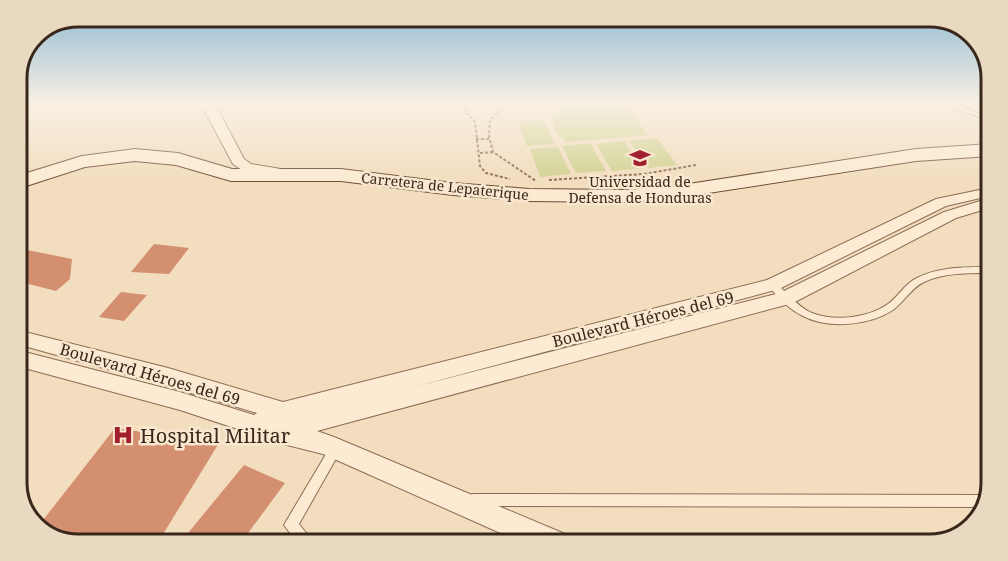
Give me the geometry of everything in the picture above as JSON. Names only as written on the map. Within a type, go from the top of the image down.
[{"type":"main road","name":"Carretera de Lepaterique","points":[[27,180],[82,162],[135,155],[178,159],[231,175],[384,179],[453,189],[529,195],[626,196],[669,193],[916,155],[981,151]]},
{"type":"main road","name":"Carretera de Lepaterique","points":[[878,161],[981,156]]},
{"type":"street","points":[[223,130],[238,161],[247,167],[289,175]]},
{"type":"street","name":"Boulevard Héroes del 69","points":[[283,423],[779,292],[941,202],[981,194]]},
{"type":"street","name":"Boulevard Héroes del 69","points":[[27,361],[257,424],[307,424],[779,292],[950,215],[981,206]]},
{"type":"street","name":"Boulevard Héroes del 69","points":[[27,340],[168,377],[283,423],[532,534]]},
{"type":"street","name":"Boulevard Héroes del 69","points":[[307,424],[331,446]]},
{"type":"lane","points":[[779,292],[808,314],[829,320],[855,319],[885,310],[917,281],[937,274],[981,271]]},
{"type":"lane","points":[[298,534],[291,525],[331,446]]},
{"type":"lane","points":[[455,500],[977,501]]},
{"type":"path","points":[[475,130],[480,166],[486,172],[519,181]]},
{"type":"path","points":[[490,130],[493,152]]},
{"type":"path","points":[[476,139],[490,139]]},
{"type":"path","points":[[480,153],[493,152],[536,181]]},
{"type":"path","points":[[528,181],[644,174],[696,165]]},
{"type":"green space","points":[[521,130],[549,130],[555,144],[527,146]]},
{"type":"green space","points":[[555,130],[644,130],[648,135],[567,142]]},
{"type":"green space","points":[[657,138],[677,165],[648,168],[629,141]]},
{"type":"green space","points":[[624,141],[642,168],[612,171],[596,144]]},
{"type":"green space","points":[[590,143],[606,171],[576,173],[562,146]]},
{"type":"green space","points":[[558,147],[571,174],[540,177],[530,149]]},
{"type":"building","points":[[154,244],[189,248],[169,274],[131,272]]},
{"type":"building","points":[[27,250],[72,259],[70,279],[56,291],[27,284]]},
{"type":"building","points":[[121,292],[147,295],[124,321],[99,317]]},
{"type":"building","points":[[115,428],[219,443],[163,534],[78,534],[52,527],[43,520]]},
{"type":"building","points":[[244,465],[285,483],[247,534],[187,534]]},
{"type":"place","name":"Universidad de Defensa de Honduras","points":[[640,158]]},
{"type":"place","name":"Hospital Militar","points":[[123,435]]}]
